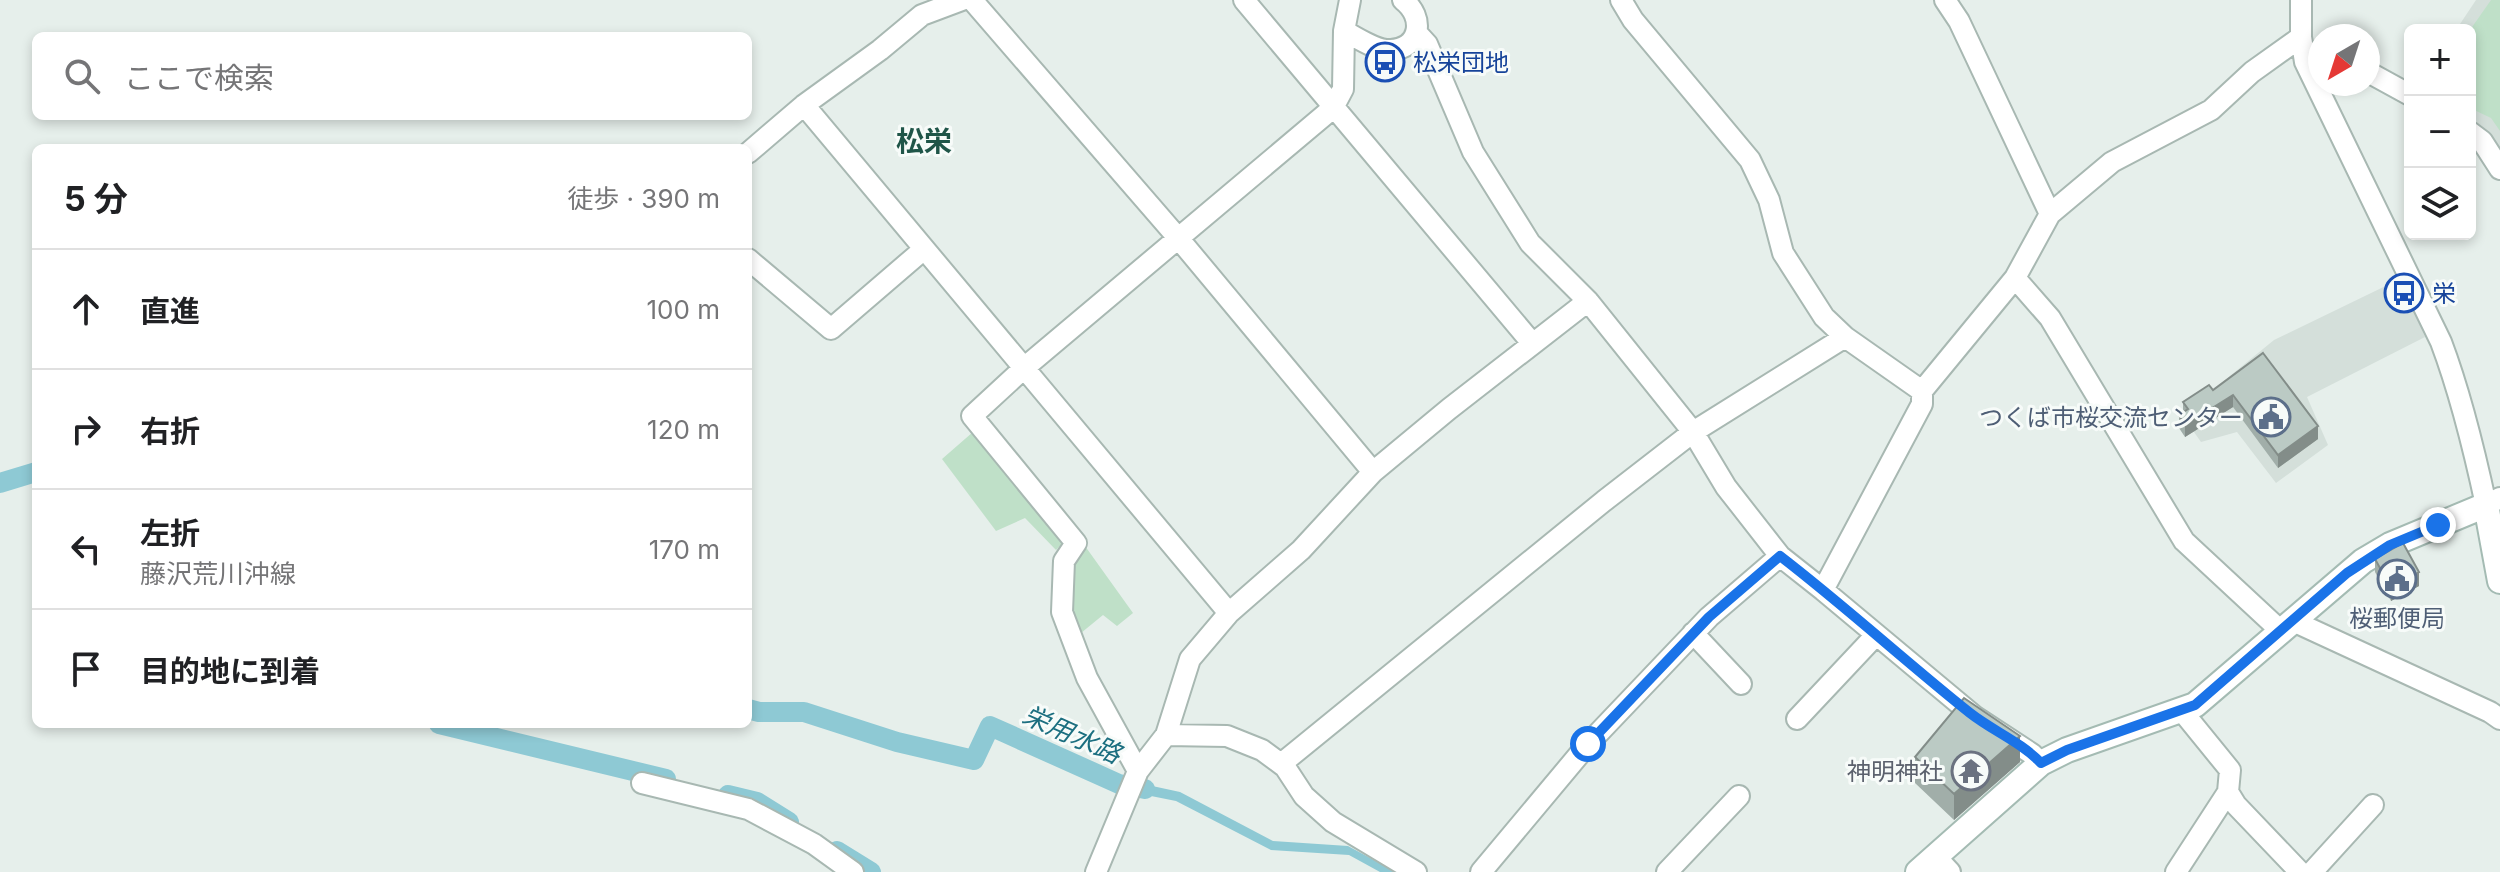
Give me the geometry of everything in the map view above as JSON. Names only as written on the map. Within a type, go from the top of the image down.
[{"type":"main road","points":[[1934,867],[2041,763],[2067,750],[2195,705],[2363,561],[2390,545],[2493,502],[2500,581]]},
{"type":"street","points":[[752,150],[804,105],[880,50],[922,15],[926,6],[962,0]]},
{"type":"street","points":[[972,0],[1179,239],[1373,472]]},
{"type":"street","points":[[1244,0],[1532,343]]},
{"type":"street","points":[[1138,771],[1087,678],[1062,612],[1064,561],[1076,543],[972,416],[1024,368],[1333,108],[1343,89],[1344,31],[1350,0]]},
{"type":"street","points":[[1344,31],[1381,49],[1393,50],[1411,41],[1419,23],[1416,14],[1403,0]]},
{"type":"street","points":[[1621,0],[1633,20],[1750,160],[1769,200],[1783,253],[1824,317],[1845,337],[1922,391]]},
{"type":"street","points":[[1945,0],[1959,21],[2050,214]]},
{"type":"street","points":[[2301,0],[2301,37],[2308,53]]},
{"type":"street","points":[[1416,32],[1427,44],[1473,152],[1530,243],[1588,301],[1693,432],[1726,487],[1780,556],[1974,716],[2041,763]]},
{"type":"street","points":[[1823,590],[1922,404],[1922,391],[2015,278],[2050,214],[2112,162],[2211,110],[2252,72],[2301,37]]},
{"type":"street","points":[[2380,79],[2404,92]]},
{"type":"street","points":[[2328,96],[2441,342],[2458,385],[2493,502]]},
{"type":"street","points":[[804,105],[1229,613]]},
{"type":"street","points":[[2476,136],[2500,169]]},
{"type":"street","points":[[752,262],[831,329],[923,250]]},
{"type":"street","points":[[2015,278],[2050,318],[2184,541],[2288,626],[2500,719]]},
{"type":"street","points":[[1096,872],[1138,771],[1166,735],[1190,659],[1229,613],[1301,550],[1373,472],[1588,301]]},
{"type":"street","points":[[1281,764],[1693,432],[1845,337]]},
{"type":"street","points":[[1481,872],[1588,744],[1693,633],[1780,556]]},
{"type":"street","points":[[1693,633],[1741,684]]},
{"type":"street","points":[[1796,719],[1876,635]]},
{"type":"street","points":[[2176,872],[2228,792],[2230,770],[2182,711]]},
{"type":"street","points":[[1166,735],[1227,736],[1262,750],[1281,764],[1304,796],[1333,822],[1416,872]]},
{"type":"street","points":[[642,783],[748,809],[814,844],[853,872]]},
{"type":"street","points":[[2228,792],[2236,805],[2300,872]]},
{"type":"street","points":[[1667,872],[1739,796]]},
{"type":"street","points":[[2312,872],[2373,805]]},
{"type":"shaded area","points":[[2476,0],[2500,0],[2500,154],[2476,125],[2476,24],[2460,24]]},
{"type":"shaded area","points":[[2400,279],[2425,337],[2307,397],[2328,445],[2276,483],[2237,432],[2201,442],[2182,415],[2274,340]]},
{"type":"green space","points":[[2491,0],[2500,0],[2500,131],[2491,118],[2476,111],[2474,24]]},
{"type":"green space","points":[[973,432],[1066,540],[1056,550],[1025,518],[996,531],[942,459]]},
{"type":"green space","points":[[1085,546],[1133,613],[1117,626],[1103,615],[1081,633],[1069,607],[1071,561]]},
{"type":"water","points":[[1120,779],[1180,792],[1273,841],[1348,846],[1396,872],[1380,872],[1349,855],[1271,850],[1176,801],[1116,789]]},
{"type":"building","name":"つくば市桜交流センター","points":[[2263,353],[2318,426],[2278,455],[2233,395],[2185,425],[2179,415],[2188,409],[2183,402],[2209,385],[2213,390]]},
{"type":"building","points":[[2403,543],[2419,572],[2391,588],[2375,559]]},
{"type":"building","points":[[1964,698],[2020,736],[1954,794],[1915,757]]},
{"type":"waterway","name":"栄用水路","points":[[0,483],[32,473]]},
{"type":"waterway","name":"栄用水路","points":[[752,710],[804,712],[897,742],[974,760],[990,726],[1119,784],[1145,789]]},
{"type":"waterway","points":[[456,728],[666,779]]},
{"type":"waterway","points":[[728,795],[757,802],[789,822]]},
{"type":"waterway","points":[[837,851],[871,872]]},
{"type":"place","name":"松栄団地","points":[[1385,62]]},
{"type":"place","name":"栄","points":[[2404,293]]},
{"type":"place","name":"つくば市桜交流センター","points":[[2271,417]]},
{"type":"place","name":"桜郵便局","points":[[2397,579]]},
{"type":"place","name":"神明神社","points":[[1971,771]]},
{"type":"district","name":"松栄","points":[[924,141]]},
{"type":"route","points":[[1588,744],[1709,617],[1780,556],[1974,716],[2041,763],[2067,750],[2195,705],[2363,561],[2390,545],[2438,525]]}]
